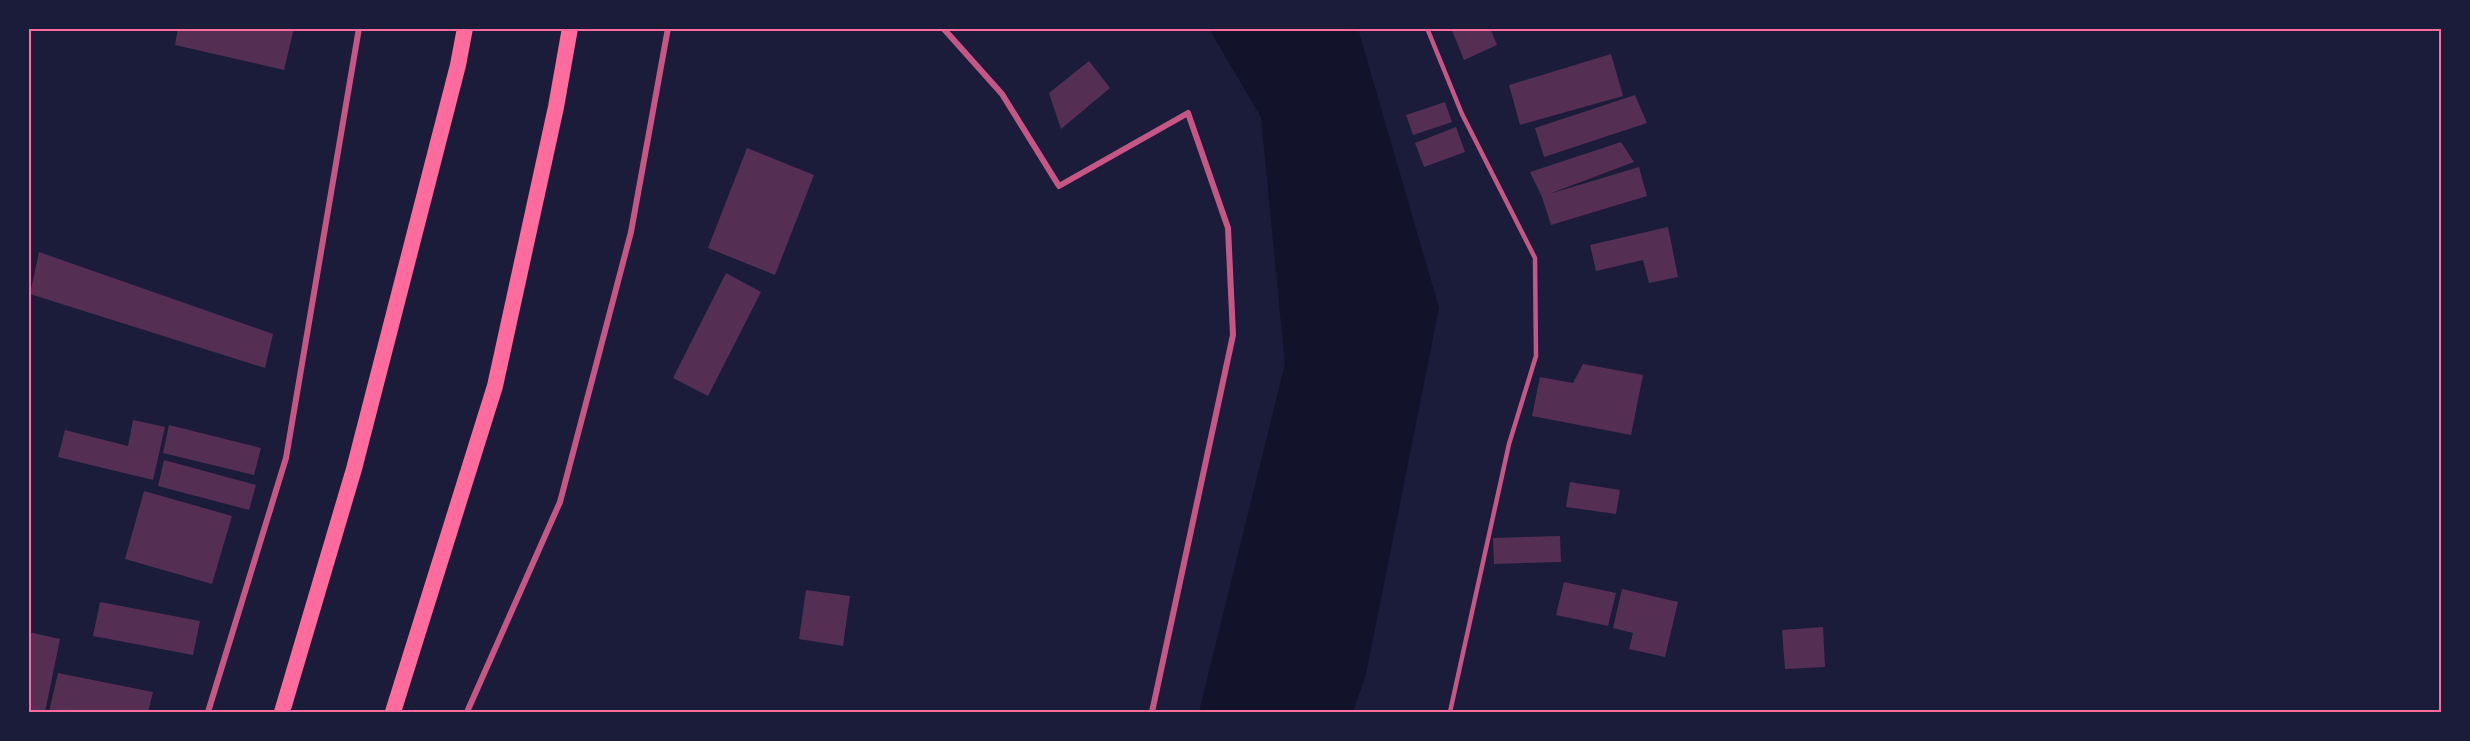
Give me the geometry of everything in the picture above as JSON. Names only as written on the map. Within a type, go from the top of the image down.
[{"type":"highway","points":[[282,712],[354,469],[458,65],[465,28]]},
{"type":"highway","points":[[393,712],[495,387],[556,107],[570,28]]},
{"type":"street","points":[[208,712],[286,458],[359,28]]},
{"type":"street","points":[[466,712],[560,502],[631,232],[668,28]]},
{"type":"street","points":[[943,28],[1002,94],[1059,186],[1188,113],[1228,228],[1233,335],[1152,712]]},
{"type":"lane","points":[[1428,28],[1462,114],[1535,258],[1536,356],[1509,444],[1450,712]]},
{"type":"shaded area","points":[[1209,29],[1358,29],[1439,308],[1366,674],[1353,712],[1199,712],[1285,364],[1261,117]]},
{"type":"building","points":[[178,28],[294,28],[284,70],[175,45]]},
{"type":"building","points":[[1451,28],[1490,28],[1497,45],[1464,60]]},
{"type":"building","points":[[1611,54],[1623,96],[1520,125],[1509,85]]},
{"type":"building","points":[[1089,61],[1110,88],[1061,129],[1049,93]]},
{"type":"building","points":[[1635,95],[1647,123],[1544,157],[1535,128]]},
{"type":"building","points":[[1445,102],[1452,122],[1413,135],[1406,115]]},
{"type":"building","points":[[1456,127],[1465,152],[1424,167],[1415,143]]},
{"type":"building","points":[[1621,142],[1634,162],[1549,194],[1639,167],[1647,196],[1551,225],[1542,197],[1530,172]]},
{"type":"building","points":[[747,148],[814,175],[775,275],[708,248]]},
{"type":"building","points":[[1668,227],[1678,277],[1649,283],[1643,260],[1596,271],[1590,245]]},
{"type":"building","points":[[39,252],[273,334],[265,368],[30,294]]},
{"type":"building","points":[[726,273],[761,292],[708,396],[673,378]]},
{"type":"building","points":[[1583,364],[1643,375],[1631,435],[1532,416],[1540,377],[1573,383]]},
{"type":"building","points":[[133,420],[165,427],[153,480],[58,457],[65,430],[128,446]]},
{"type":"building","points":[[169,425],[261,448],[254,475],[163,453]]},
{"type":"building","points":[[164,460],[256,485],[249,510],[158,486]]},
{"type":"building","points":[[1570,482],[1620,490],[1616,514],[1566,507]]},
{"type":"building","points":[[144,491],[232,516],[212,584],[125,559]]},
{"type":"building","points":[[1560,536],[1561,562],[1494,564],[1493,538]]},
{"type":"building","points":[[1564,582],[1616,593],[1608,626],[1556,615]]},
{"type":"building","points":[[1622,589],[1678,602],[1665,657],[1629,649],[1633,633],[1613,628]]},
{"type":"building","points":[[806,590],[850,596],[843,646],[799,639]]},
{"type":"building","points":[[100,602],[200,621],[193,655],[93,636]]},
{"type":"building","points":[[1823,627],[1825,667],[1785,669],[1782,630]]},
{"type":"building","points":[[28,632],[60,639],[45,712],[28,712]]},
{"type":"building","points":[[58,673],[153,692],[148,712],[49,712]]}]
